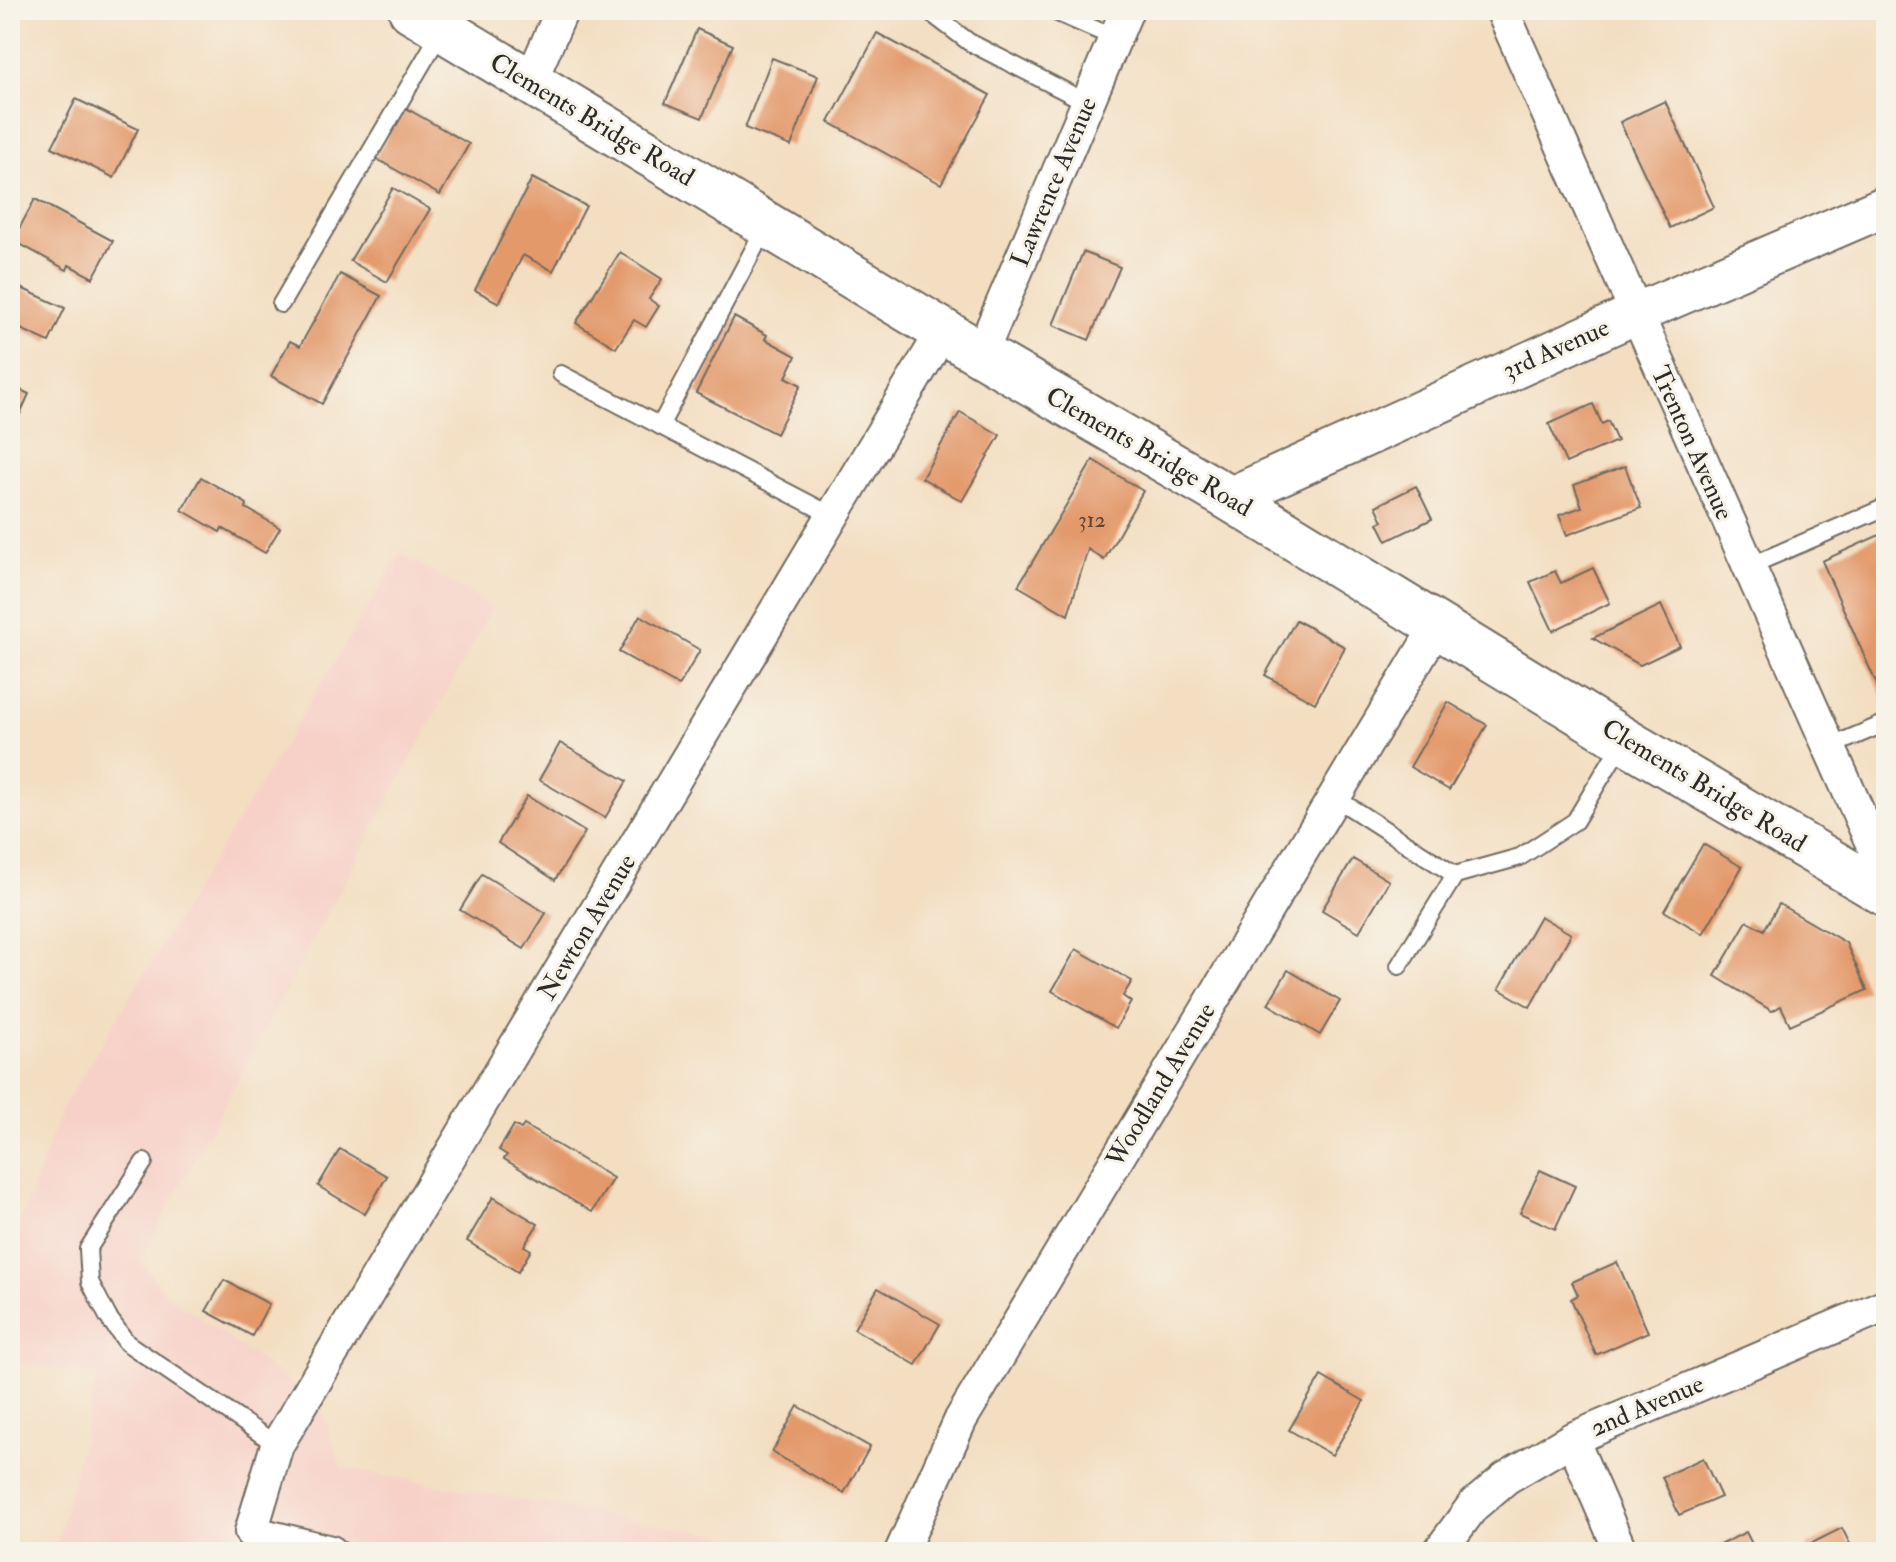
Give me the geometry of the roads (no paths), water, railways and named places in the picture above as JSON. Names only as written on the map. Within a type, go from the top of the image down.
[{"type":"main road","name":"Clements Bridge Road","points":[[427,20],[766,226],[1229,498],[1624,740],[1886,894]]},
{"type":"street","points":[[530,82],[562,10]]},
{"type":"street","name":"Trenton Avenue","points":[[1502,10],[1886,875]]},
{"type":"street","name":"Lawrence Avenue","points":[[981,354],[1121,24]]},
{"type":"street","name":"3rd Avenue","points":[[1229,498],[1635,314],[1886,206]]},
{"type":"street","name":"Newton Avenue","points":[[331,1552],[251,1532],[277,1445],[943,331]]},
{"type":"street","name":"Woodland Avenue","points":[[901,1552],[961,1419],[1437,626]]},
{"type":"street","name":"2nd Avenue","points":[[1439,1552],[1473,1506],[1506,1478],[1572,1439],[1886,1305]]},
{"type":"street","points":[[1572,1439],[1621,1552]]},
{"type":"lane","points":[[927,10],[969,42],[1088,103]]},
{"type":"lane","points":[[1051,10],[1121,24]]},
{"type":"lane","points":[[281,304],[427,20]]},
{"type":"lane","points":[[660,426],[766,226]]},
{"type":"lane","points":[[561,374],[833,516]]},
{"type":"lane","points":[[1747,567],[1886,507]]},
{"type":"lane","points":[[1829,747],[1886,723]]},
{"type":"lane","points":[[1399,966],[1455,875],[1520,857],[1575,821],[1624,740]]},
{"type":"lane","points":[[1334,797],[1455,875]]},
{"type":"lane","points":[[144,1162],[88,1249],[90,1282],[108,1317],[127,1343],[277,1445]]}]
